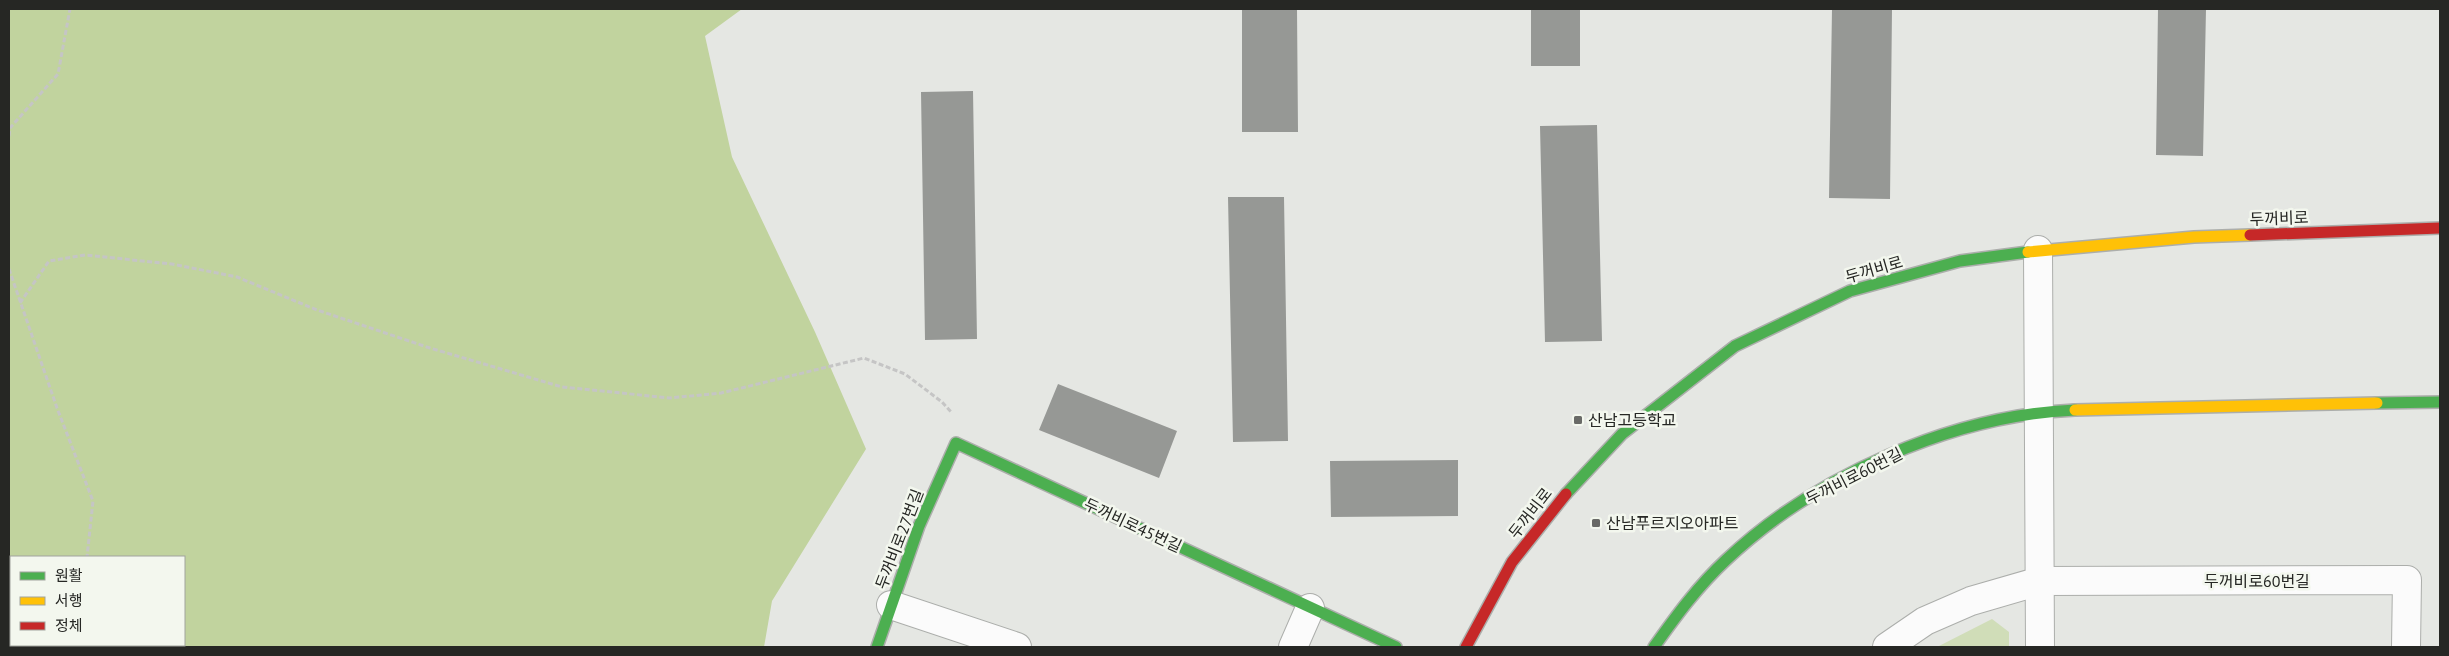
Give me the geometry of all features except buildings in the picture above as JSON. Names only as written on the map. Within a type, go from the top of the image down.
[{"type":"street","name":"두꺼비로","points":[[1466,647],[1512,562],[1558,502],[1622,434],[1735,346],[1850,291],[1960,262],[2038,250],[2194,237],[2440,228]]},
{"type":"street","points":[[2038,250],[2040,647]]},
{"type":"street","name":"두꺼비로60번길","points":[[1654,647],[1696,591],[1748,541],[1815,492],[1884,457],[1979,423],[2039,412],[2280,404],[2440,402]]},
{"type":"street","name":"두꺼비로27번길","points":[[877,647],[919,526],[956,443]]},
{"type":"street","name":"두꺼비로45번길","points":[[956,443],[1396,647]]},
{"type":"street","name":"두꺼비로60번길","points":[[1887,647],[1924,621],[1972,600],[2040,581],[2407,580],[2406,647]]},
{"type":"street","points":[[891,605],[1016,647]]},
{"type":"street","points":[[1293,647],[1310,608]]},
{"type":"path","points":[[9,136],[10,128],[58,74],[70,9]]},
{"type":"path","points":[[20,304],[48,261],[85,255],[172,264],[237,277],[317,310],[430,348],[562,387],[670,398],[721,393],[864,358],[905,374],[942,402],[954,416]]},
{"type":"path","points":[[9,268],[20,304],[93,501],[87,556]]},
{"type":"green space","points":[[9,9],[742,9],[705,36],[732,157],[815,332],[866,449],[772,601],[764,647],[9,647]]},
{"type":"green space","points":[[1992,619],[2009,632],[2009,647],[1937,647]]},
{"type":"traffic: fast","points":[[1566,494],[1622,434],[1735,346],[1850,291],[1960,261],[2028,252]]},
{"type":"traffic: fast","points":[[2377,403],[2440,402]]},
{"type":"traffic: fast","points":[[1654,647],[1697,591],[1726,560],[1762,530],[1801,502],[1843,477],[1888,455],[1934,438],[1982,424],[2029,414],[2075,410]]},
{"type":"traffic: fast","points":[[877,647],[919,526],[956,443],[1396,647]]},
{"type":"traffic: slow","points":[[2028,252],[2194,237],[2250,235]]},
{"type":"traffic: slow","points":[[2075,410],[2377,403]]},
{"type":"traffic: jam","points":[[2250,235],[2440,228]]},
{"type":"traffic: jam","points":[[1466,647],[1512,562],[1566,494]]},
{"type":"place","name":"산남고등학교","points":[[1578,420]]},
{"type":"place","name":"산남푸르지오아파트","points":[[1596,523]]}]
